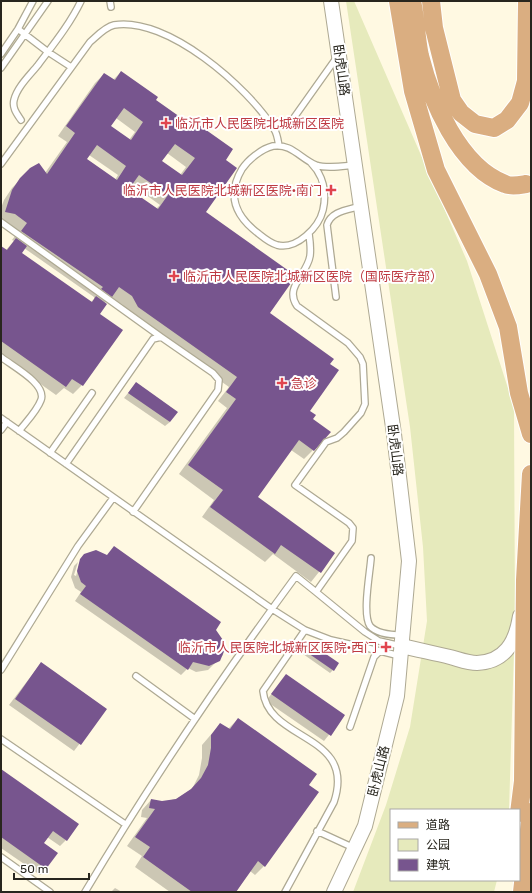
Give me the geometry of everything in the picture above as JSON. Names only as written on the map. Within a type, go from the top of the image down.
[{"type":"main road","points":[[398,1],[413,91],[436,170],[488,274],[508,327],[519,393],[531,434]]},
{"type":"main road","points":[[412,1],[420,56],[440,114],[457,144],[474,163],[491,177],[507,185],[526,184]]},
{"type":"main road","points":[[431,1],[434,28],[452,100],[461,113],[475,124],[494,128],[508,120],[520,103],[526,81],[527,2]]},
{"type":"main road","points":[[527,2],[531,42]]},
{"type":"main road","points":[[520,809],[523,781],[526,580],[531,474]]},
{"type":"main road","points":[[522,892],[531,812]]},
{"type":"main road","points":[[510,892],[511,881]]},
{"type":"street","name":"卧虎山路","points":[[332,1],[394,434],[409,561],[397,696],[364,826],[334,892]]},
{"type":"street","points":[[402,646],[476,663],[491,661],[506,652],[511,646],[518,627],[526,580]]},
{"type":"lane","points":[[1,54],[18,29],[33,1]]},
{"type":"lane","points":[[1,68],[48,1]]},
{"type":"lane","points":[[21,120],[15,110],[14,101],[19,90],[48,52],[81,1]]},
{"type":"lane","points":[[1,164],[90,42],[101,32],[113,25],[128,25],[151,29],[172,36],[228,77],[250,97],[275,130],[279,146]]},
{"type":"lane","points":[[18,29],[48,52],[71,67]]},
{"type":"lane","points":[[288,126],[339,53]]},
{"type":"lane","points":[[311,163],[321,176],[324,188],[324,204],[321,217],[309,234],[301,240],[286,245],[277,245],[268,241],[247,225],[237,211],[234,200],[235,184],[243,167],[266,148],[279,146],[290,149],[311,163],[324,167],[355,165]]},
{"type":"lane","points":[[336,297],[327,225],[329,218],[334,215],[361,206]]},
{"type":"lane","points":[[1,222],[213,373],[219,380],[218,390],[133,512]]},
{"type":"lane","points":[[309,234],[310,257],[306,268],[294,286],[292,293],[293,300],[296,306],[348,344],[360,357],[363,364],[365,404],[360,413],[344,432],[337,438],[326,442],[295,485],[349,523],[353,528],[352,541],[316,592]]},
{"type":"lane","points":[[66,464],[146,347],[153,339],[161,336]]},
{"type":"lane","points":[[1,357],[39,385],[42,393],[41,401],[19,431]]},
{"type":"lane","points":[[50,453],[92,393]]},
{"type":"lane","points":[[1,418],[272,609],[305,630],[331,640],[380,651],[402,646]]},
{"type":"lane","points":[[1,430],[7,422]]},
{"type":"lane","points":[[1,670],[78,546],[113,498]]},
{"type":"lane","points":[[371,558],[366,615],[371,626],[402,646]]},
{"type":"lane","points":[[85,892],[125,824],[195,718],[296,576],[365,632],[379,641],[402,646]]},
{"type":"lane","points":[[285,892],[334,802],[340,777],[336,766],[329,755],[271,713],[264,702],[263,692],[305,630]]},
{"type":"lane","points":[[350,727],[374,657],[380,651]]},
{"type":"lane","points":[[136,676],[195,718]]},
{"type":"lane","points":[[1,739],[125,824]]},
{"type":"lane","points":[[317,831],[354,848]]},
{"type":"lane","points":[[1,857],[50,892]]},
{"type":"green space","points":[[346,1],[354,1],[467,261],[514,407],[515,620],[509,809],[390,809],[390,881],[497,881],[494,892],[353,892],[386,805],[410,727],[427,621],[423,547],[410,427]]},
{"type":"building","points":[[121,71],[158,97],[156,100],[190,124],[192,120],[233,149],[226,160],[237,168],[206,212],[296,276],[270,313],[334,359],[330,364],[339,370],[310,411],[316,415],[313,419],[331,432],[314,451],[299,440],[258,497],[335,553],[321,573],[281,545],[275,554],[210,507],[223,490],[188,465],[236,399],[226,392],[237,377],[138,307],[132,296],[119,287],[112,297],[101,289],[103,287],[21,231],[27,223],[15,214],[5,212],[12,190],[20,178],[30,168],[39,163],[47,174],[75,133],[66,126],[104,73],[115,80]],"holes":[[[124,108],[143,122],[131,140],[111,126]],[[175,144],[195,158],[182,175],[162,161]],[[97,145],[126,166],[117,180],[87,159]],[[139,175],[168,195],[158,209],[129,189]]]},
{"type":"building","points":[[16,238],[27,246],[22,253],[92,302],[96,296],[107,304],[100,314],[123,330],[83,386],[72,379],[66,387],[1,341],[1,246],[7,250]]},
{"type":"building","points":[[136,382],[178,412],[170,422],[128,393]]},
{"type":"building","points":[[114,546],[221,622],[216,630],[225,643],[225,649],[220,661],[209,666],[193,662],[188,670],[80,594],[86,586],[81,582],[77,571],[80,559],[84,554],[96,550],[107,555]]},
{"type":"building","points":[[310,643],[339,663],[334,671],[305,651]]},
{"type":"building","points":[[41,662],[107,709],[81,745],[15,699]]},
{"type":"building","points":[[286,674],[345,715],[331,736],[271,694]]},
{"type":"building","points":[[238,718],[317,774],[309,785],[319,792],[265,867],[258,861],[236,892],[192,892],[143,857],[150,847],[135,837],[155,809],[149,808],[151,799],[162,801],[176,799],[191,789],[201,778],[208,765],[211,748],[211,735],[220,723],[230,729]]},
{"type":"building","points":[[1,769],[79,824],[67,841],[53,831],[44,843],[58,853],[46,869],[1,837]]},
{"type":"place","name":"临沂市人民医院北城新区医院","points":[[166,123]]},
{"type":"place","name":"临沂市人民医院北城新区医院·南门","points":[[331,190]]},
{"type":"place","name":"临沂市人民医院北城新区医院（国际医疗部）","points":[[174,276]]},
{"type":"place","name":"急诊","points":[[282,383]]},
{"type":"place","name":"临沂市人民医院北城新区医院·西门","points":[[386,647]]}]
